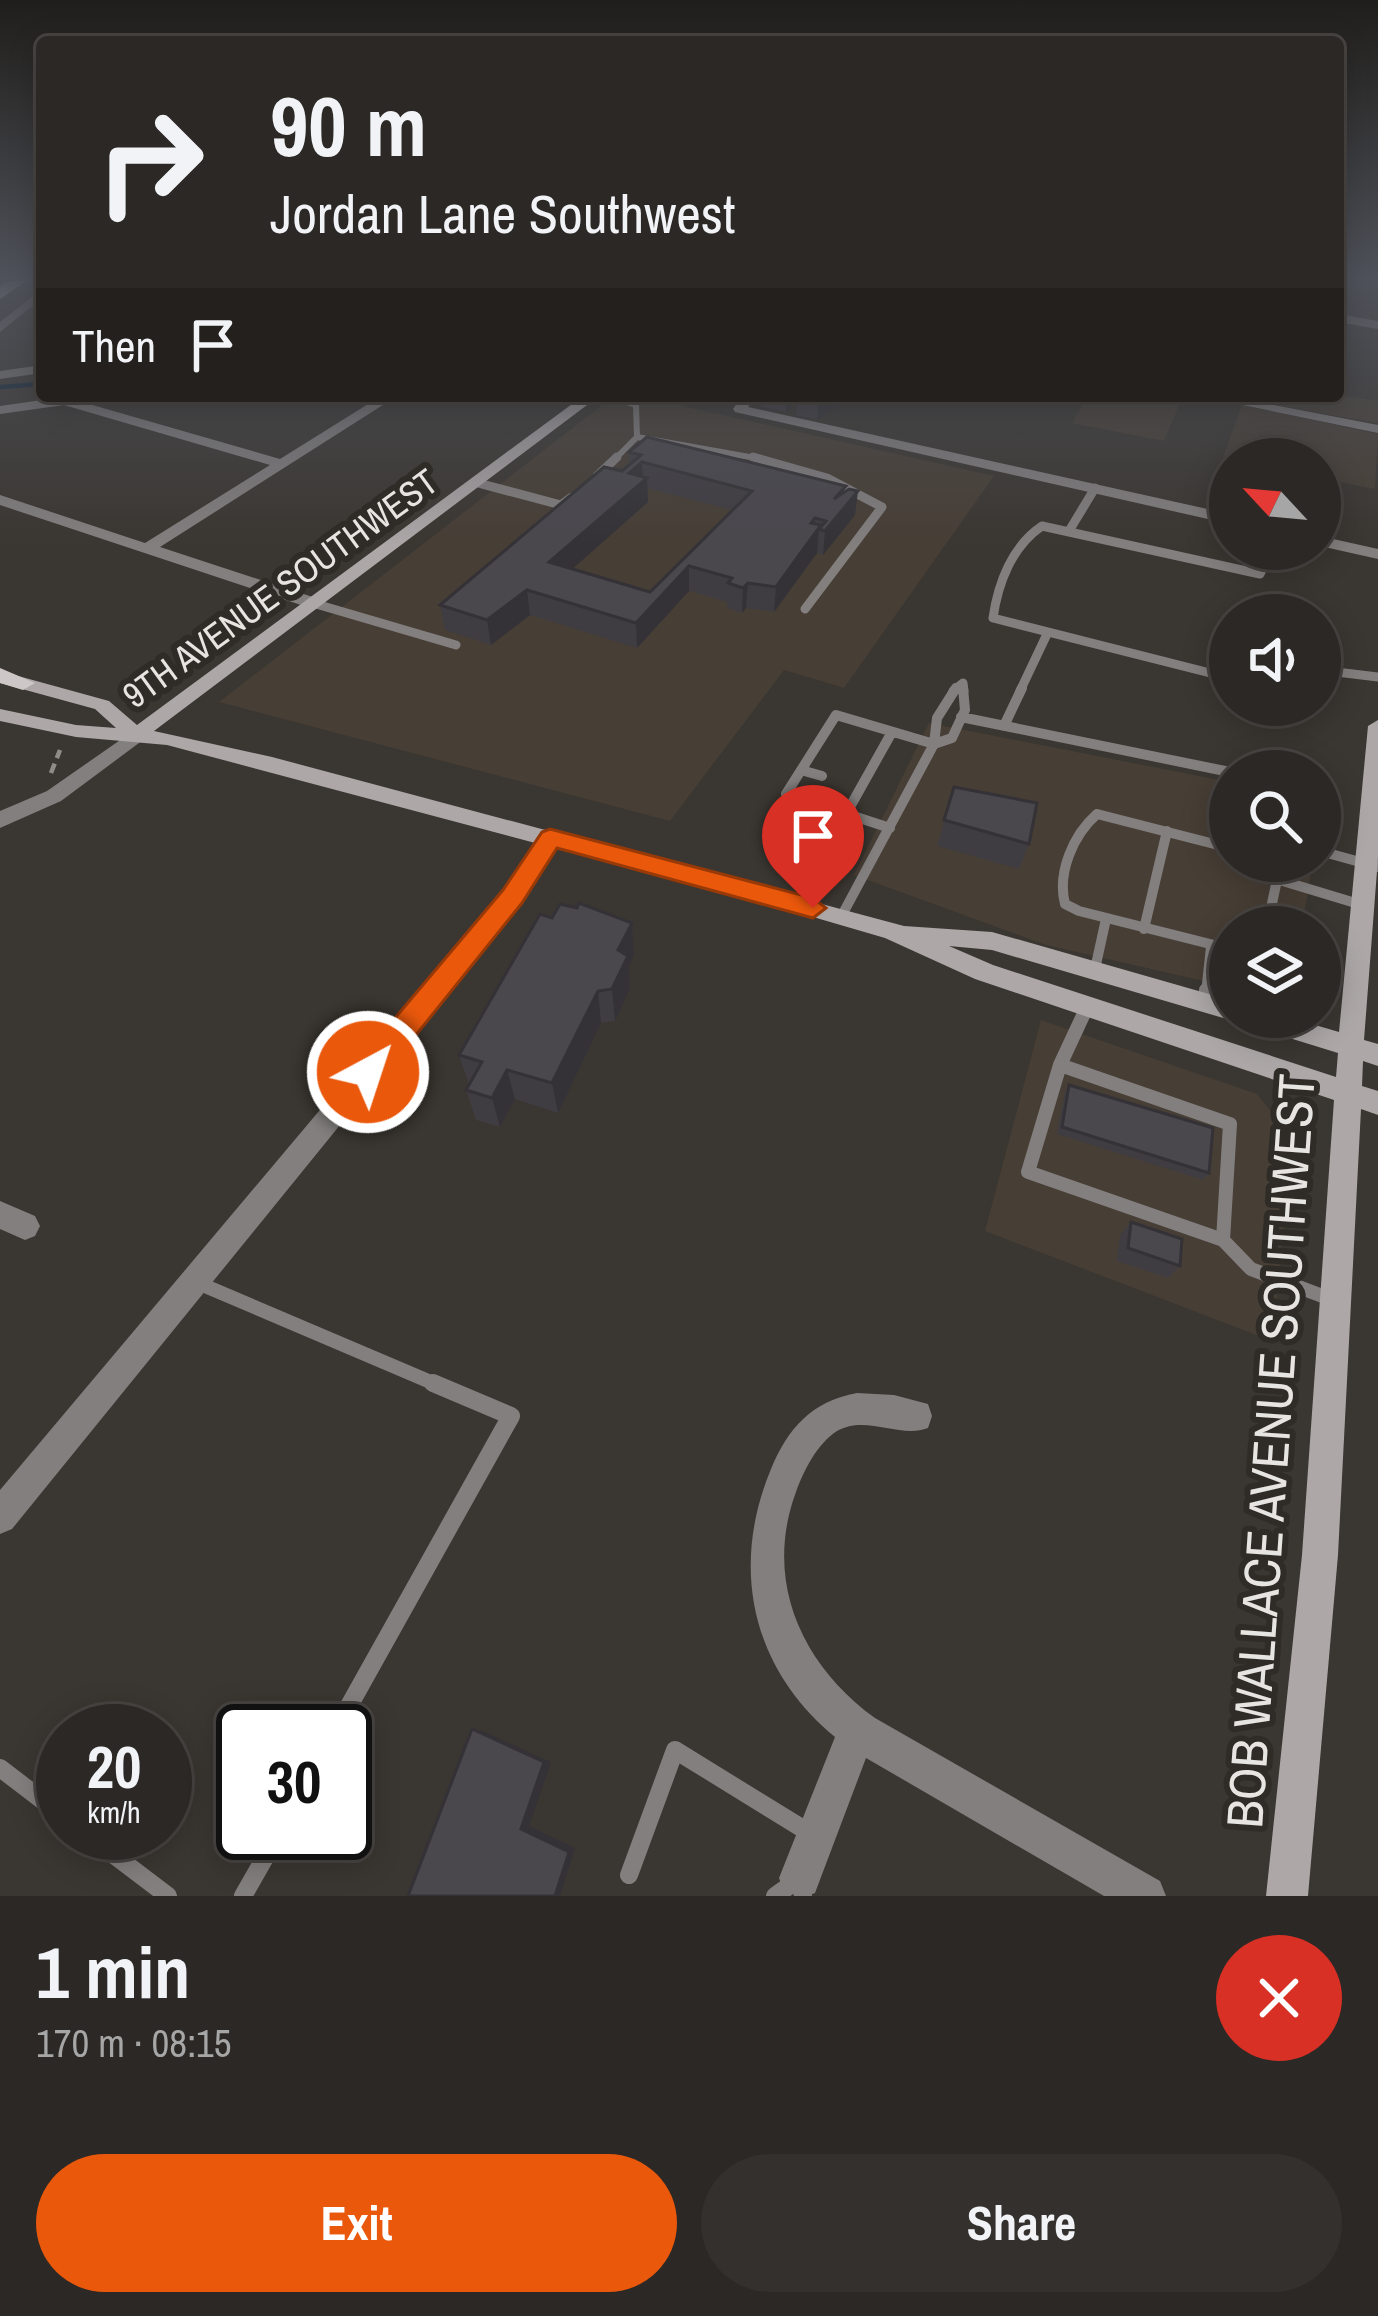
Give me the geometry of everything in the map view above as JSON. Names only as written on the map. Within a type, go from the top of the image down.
[{"type":"main road","name":"9TH AVENUE SOUTHWEST","points":[[136,734],[584,402]]},
{"type":"main road","points":[[8,678],[102,705],[136,734]]},
{"type":"main road","points":[[0,715],[76,731],[136,734],[272,764],[892,931],[983,972],[1364,1099]]},
{"type":"main road","name":"BOB WALLACE AVENUE SOUTHWEST","points":[[1287,1896],[1338,1302],[1364,1099],[1351,1046],[1362,905],[1371,865],[1378,726]]},
{"type":"main road","points":[[892,931],[992,941],[1209,1003]]},
{"type":"main road","points":[[1324,1038],[1378,1055]]},
{"type":"street","points":[[0,375],[33,369]]},
{"type":"street","points":[[0,410],[74,402]]},
{"type":"street","points":[[148,548],[380,402]]},
{"type":"street","points":[[745,402],[740,409],[1209,515]]},
{"type":"street","points":[[1237,402],[1378,429]]},
{"type":"street","points":[[70,403],[282,464]]},
{"type":"street","points":[[0,500],[316,604]]},
{"type":"street","points":[[1341,546],[1378,554]]},
{"type":"street","name":"9TH AVENUE SOUTHWEST","points":[[0,820],[54,796],[136,734]]},
{"type":"street","points":[[0,1517],[513,896],[550,838]]},
{"type":"street","points":[[916,1416],[853,1407],[820,1422],[792,1460],[766,1532],[765,1573],[778,1631],[809,1683],[858,1729],[1145,1896]]},
{"type":"street","points":[[793,1890],[858,1729]]},
{"type":"lane","points":[[478,483],[561,506],[637,437],[637,405],[627,402]]},
{"type":"lane","points":[[637,437],[821,476],[857,489],[882,507],[805,608]]},
{"type":"lane","points":[[1069,531],[1095,488]]},
{"type":"lane","points":[[1209,563],[1042,526],[1031,532],[993,605],[994,618],[1209,673]]},
{"type":"lane","points":[[316,604],[456,645]]},
{"type":"lane","points":[[1004,726],[1048,632]]},
{"type":"lane","points":[[1341,673],[1378,677]]},
{"type":"lane","points":[[841,917],[890,828],[934,744],[932,731],[943,706],[963,683],[961,717],[952,738],[934,744],[836,716],[786,794],[890,828]]},
{"type":"lane","points":[[961,717],[1209,768]]},
{"type":"lane","points":[[846,814],[870,771],[873,753],[892,732]]},
{"type":"lane","points":[[822,738],[842,744]]},
{"type":"lane","points":[[812,754],[831,760]]},
{"type":"lane","points":[[856,767],[870,771]]},
{"type":"lane","points":[[801,770],[822,776]]},
{"type":"lane","points":[[845,784],[861,788]]},
{"type":"lane","points":[[1209,842],[1108,815],[1088,819],[1061,899],[1079,911],[1209,946]]},
{"type":"lane","points":[[1144,929],[1167,831]]},
{"type":"lane","points":[[1341,857],[1371,865]]},
{"type":"lane","points":[[1286,882],[1362,905]]},
{"type":"lane","points":[[1094,969],[1106,919]]},
{"type":"lane","points":[[1088,1007],[1060,1065],[1028,1172],[1223,1240],[1251,1269],[1338,1302]]},
{"type":"lane","points":[[1060,1065],[1230,1124],[1223,1240]]},
{"type":"lane","points":[[195,1282],[511,1416],[350,1704]]},
{"type":"lane","points":[[629,1875],[675,1750],[814,1836]]},
{"type":"lane","points":[[0,1768],[36,1795]]},
{"type":"lane","points":[[121,1860],[168,1896]]},
{"type":"lane","points":[[243,1896],[264,1860]]},
{"type":"shaded area","points":[[1344,396],[1378,401],[1378,423],[1280,406],[1281,402],[1344,402]]},
{"type":"shaded area","points":[[606,402],[665,402],[994,476],[844,688],[784,670],[670,821],[219,702]]},
{"type":"shaded area","points":[[1084,402],[1180,402],[1164,441],[1072,423]]},
{"type":"shaded area","points":[[1242,405],[1378,434],[1375,489],[1341,482],[1341,438],[1230,438]]},
{"type":"shaded area","points":[[929,723],[1209,778],[1209,882],[1310,882],[1306,906],[1209,906],[1209,982],[1046,945],[854,875]]},
{"type":"shaded area","points":[[1041,1020],[1257,1094],[1293,1139],[1272,1341],[985,1231]]},
{"type":"building","points":[[647,437],[846,486],[834,499],[849,489],[858,491],[825,531],[819,529],[826,521],[815,518],[811,523],[821,525],[776,587],[748,583],[743,588],[728,583],[732,578],[689,566],[636,623],[527,590],[487,620],[440,605],[604,467],[622,471],[641,455],[629,452]],"holes":[[[642,462],[752,491],[650,592],[549,562],[647,478],[629,473]]]},
{"type":"building","points":[[954,787],[1037,803],[1029,844],[944,820]]},
{"type":"building","points":[[579,903],[632,923],[618,950],[628,956],[612,989],[598,991],[552,1083],[507,1070],[492,1098],[466,1090],[482,1062],[459,1055],[540,914],[552,918],[560,904],[577,908]]},
{"type":"building","points":[[1069,1085],[1213,1128],[1209,1173],[1062,1127]]},
{"type":"building","points":[[1131,1222],[1182,1239],[1180,1266],[1128,1248]]},
{"type":"building","points":[[472,1729],[544,1762],[521,1829],[569,1852],[555,1896],[408,1896]]},
{"type":"waterway","points":[[0,387],[36,384]]},
{"type":"route","points":[[368,1072],[513,896],[550,838],[813,908]]}]
